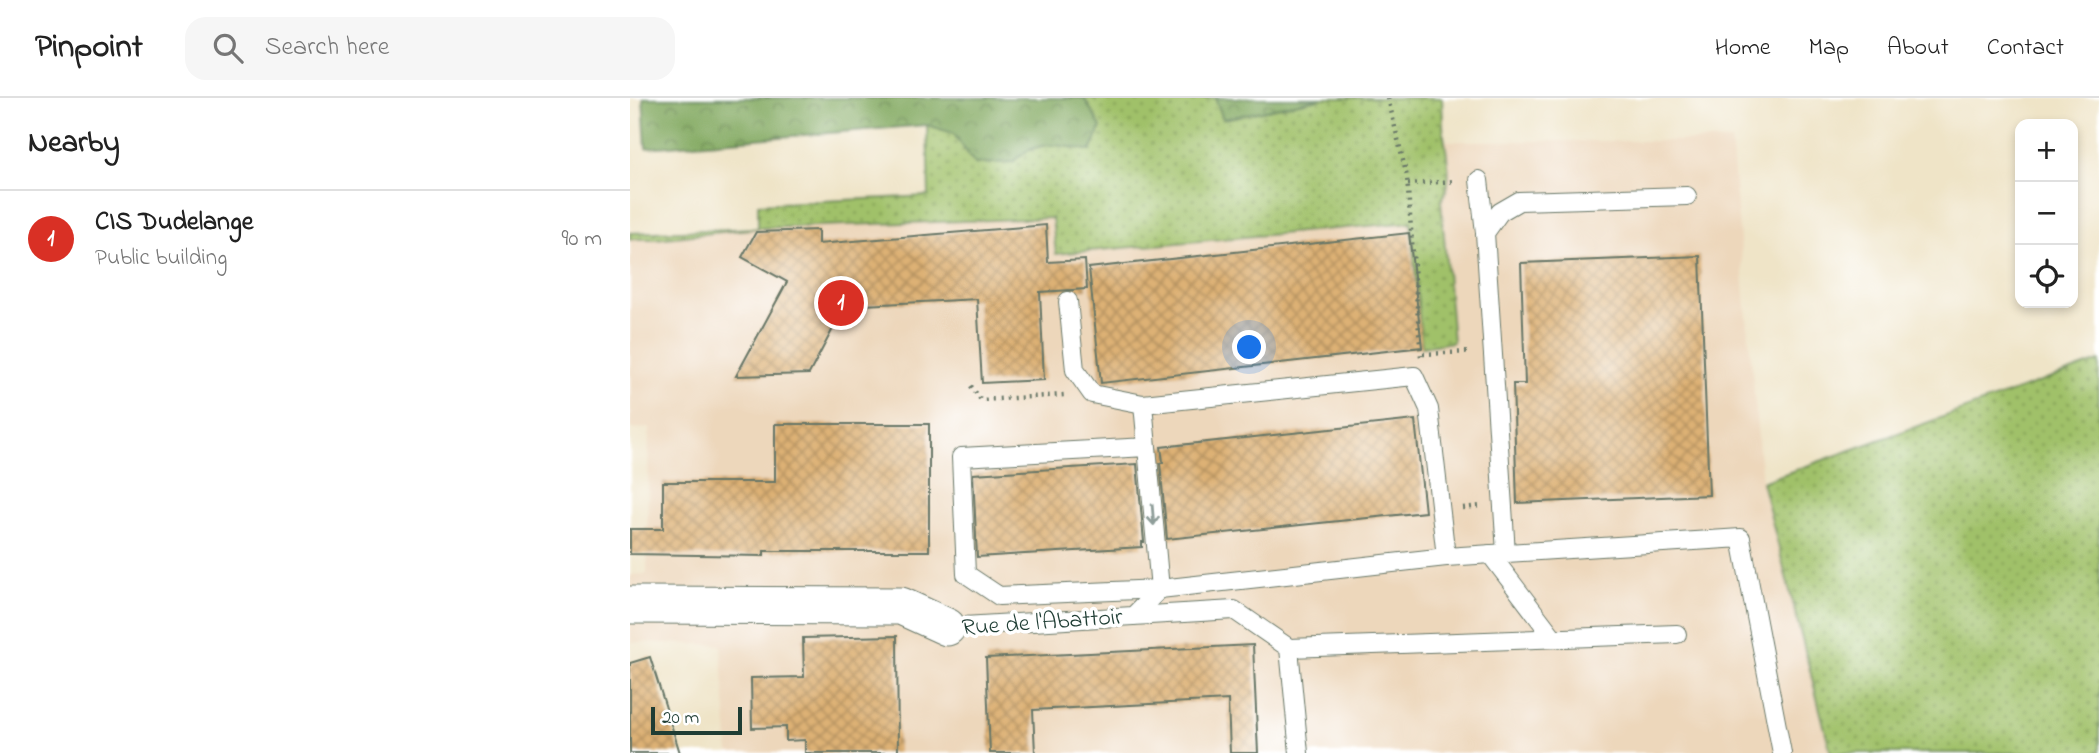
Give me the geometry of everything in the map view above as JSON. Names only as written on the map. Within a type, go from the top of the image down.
[{"type":"street","name":"Rue de l'Abattoir","points":[[630,605],[901,606],[947,627]]},
{"type":"lane","points":[[1479,180],[1503,504],[1498,554],[1553,637]]},
{"type":"lane","points":[[1485,233],[1500,212],[1518,201],[1688,196]]},
{"type":"lane","points":[[1068,301],[1076,370],[1092,394],[1143,404],[1414,376],[1429,410],[1446,557]]},
{"type":"lane","points":[[1143,404],[1160,589]]},
{"type":"lane","points":[[1147,447],[961,457],[966,574],[999,596],[1160,589],[1446,557],[1741,538],[1782,753]]},
{"type":"lane","name":"Rue de l'Abattoir","points":[[947,627],[1133,616],[1160,589]]},
{"type":"lane","points":[[999,596],[1004,624]]},
{"type":"lane","points":[[1133,616],[1234,610],[1290,648],[1677,634]]},
{"type":"lane","points":[[1290,648],[1299,753]]},
{"type":"path","points":[[1388,98],[1408,184],[1422,354],[1493,351]]},
{"type":"path","points":[[1408,184],[1479,180]]},
{"type":"path","points":[[971,386],[981,400],[1055,395]]},
{"type":"path","points":[[1441,510],[1503,504]]},
{"type":"shaded area","points":[[1444,141],[1731,141],[1762,482],[1831,753],[729,753],[721,645],[630,642],[630,575],[647,574],[649,428],[630,429],[630,239],[655,239],[759,228],[1052,218],[1056,254],[1411,222],[1422,346],[1441,201],[1449,162]]},
{"type":"green space","points":[[643,98],[1084,98],[1101,127],[1091,151],[1040,146],[1022,154],[1013,162],[975,164],[953,133],[927,125],[646,148]]},
{"type":"green space","points":[[1084,98],[1219,98],[1216,101],[1224,119],[1323,98],[1442,98],[1443,131],[1449,172],[1441,201],[1453,342],[1422,347],[1411,222],[1056,254],[1052,218],[759,228],[655,239],[630,239],[630,233],[758,228],[758,204],[929,196],[927,125],[1023,151],[1054,143],[1091,151],[1101,127]]},
{"type":"green space","points":[[1323,98],[1223,119],[1216,100]]},
{"type":"green space","points":[[2099,361],[2099,753],[1831,753],[1762,482]]},
{"type":"building","points":[[1046,225],[1048,262],[1085,260],[1087,289],[1040,292],[1044,380],[982,383],[977,299],[845,306],[809,374],[736,376],[787,282],[742,257],[756,232],[818,230],[818,244]]},
{"type":"building","points":[[1409,233],[1422,347],[1101,383],[1089,268]]},
{"type":"building","points":[[1700,256],[1709,495],[1517,503],[1513,384],[1525,384],[1521,263]]},
{"type":"building","points":[[1415,420],[1425,512],[1167,539],[1161,447]]},
{"type":"building","points":[[775,424],[929,424],[929,551],[764,551],[764,556],[630,554],[630,529],[663,529],[663,482],[775,482]]},
{"type":"building","points":[[1137,464],[1144,542],[1142,547],[977,557],[973,474]]},
{"type":"building","points":[[897,636],[898,753],[805,753],[805,740],[786,741],[786,727],[752,728],[751,678],[804,677],[803,638]]},
{"type":"building","points":[[1253,645],[1258,753],[1230,753],[1228,700],[1033,710],[1035,753],[990,753],[986,658]]},
{"type":"building","points":[[650,657],[680,753],[630,753],[630,663]]},
{"type":"place","name":"CIS Dudelange","points":[[841,303]]}]
